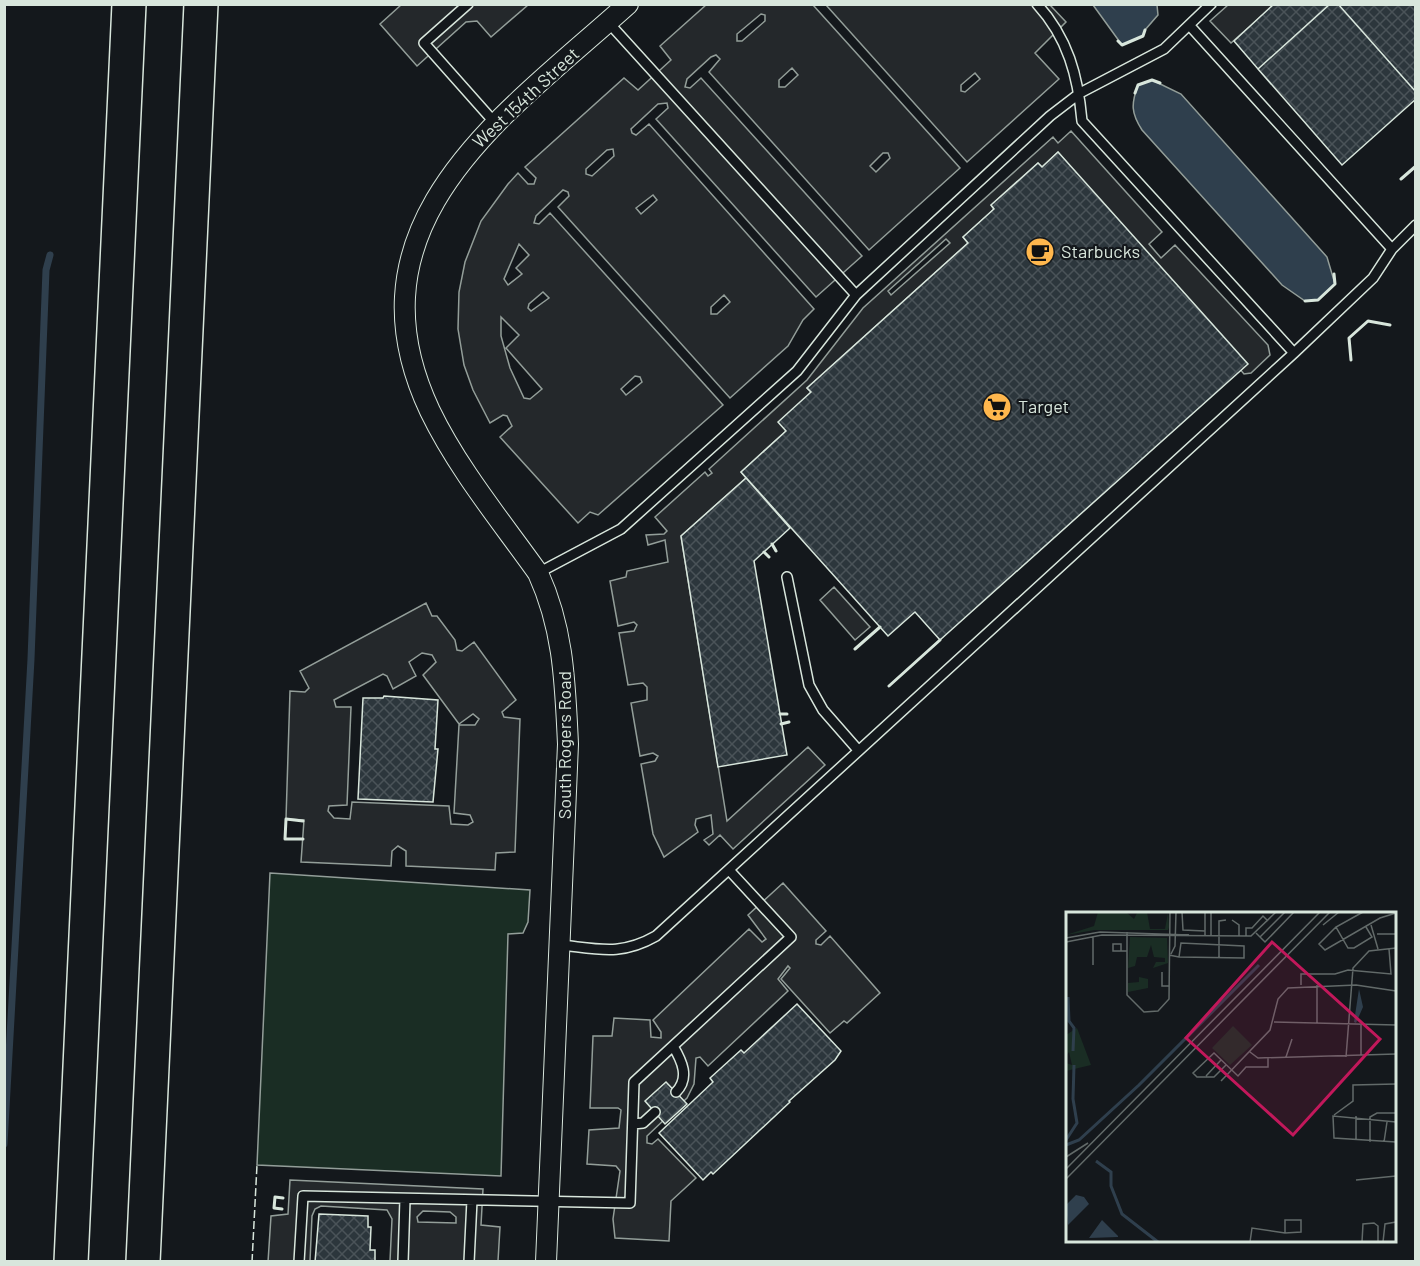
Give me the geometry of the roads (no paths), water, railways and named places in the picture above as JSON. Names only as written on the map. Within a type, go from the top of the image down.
[{"type":"highway","points":[[71,1262],[129,4]]},
{"type":"highway","points":[[143,1262],[201,4]]},
{"type":"street","name":"West 154th Street","points":[[418,233],[432,203],[451,174],[495,123],[628,4]]},
{"type":"street","name":"South Rogers Road","points":[[418,233],[407,286],[406,317],[410,348],[418,379],[430,411],[461,465],[538,573],[547,592],[564,661],[568,744],[546,1262]]},
{"type":"lane","points":[[468,4],[424,42],[495,123]]},
{"type":"lane","points":[[1037,4],[1055,24],[1065,44],[1080,93],[1082,121],[1294,352]]},
{"type":"lane","points":[[538,573],[621,529],[796,371],[856,295],[1050,116],[1080,93],[1164,49],[1211,4]]},
{"type":"lane","points":[[608,22],[856,295]]},
{"type":"lane","points":[[1190,26],[1392,249]]},
{"type":"lane","points":[[561,945],[618,950],[636,947],[656,936],[1294,352],[1373,278],[1392,249],[1416,225]]},
{"type":"lane","points":[[787,577],[809,685],[823,710],[858,750]]},
{"type":"lane","points":[[299,1262],[303,1196],[630,1203],[634,1082],[791,937],[729,870]]},
{"type":"lane","points":[[673,1046],[684,1072],[682,1086],[676,1092]]},
{"type":"lane","points":[[633,1124],[643,1123],[655,1112]]},
{"type":"lane","points":[[403,1262],[405,1198]]},
{"type":"lane","points":[[468,1262],[472,1200]]},
{"type":"water","points":[[1093,5],[1157,5],[1158,15],[1145,30],[1143,36],[1122,45]]},
{"type":"water","points":[[1152,80],[1181,94],[1327,257],[1335,284],[1318,300],[1305,301],[1282,285],[1142,130],[1134,113],[1134,98],[1138,85]]},
{"type":"waterway","points":[[4,1144],[31,659],[46,270],[50,255]]},
{"type":"place","name":"Starbucks","points":[[1040,252]]},
{"type":"place","name":"Target","points":[[997,407]]}]
